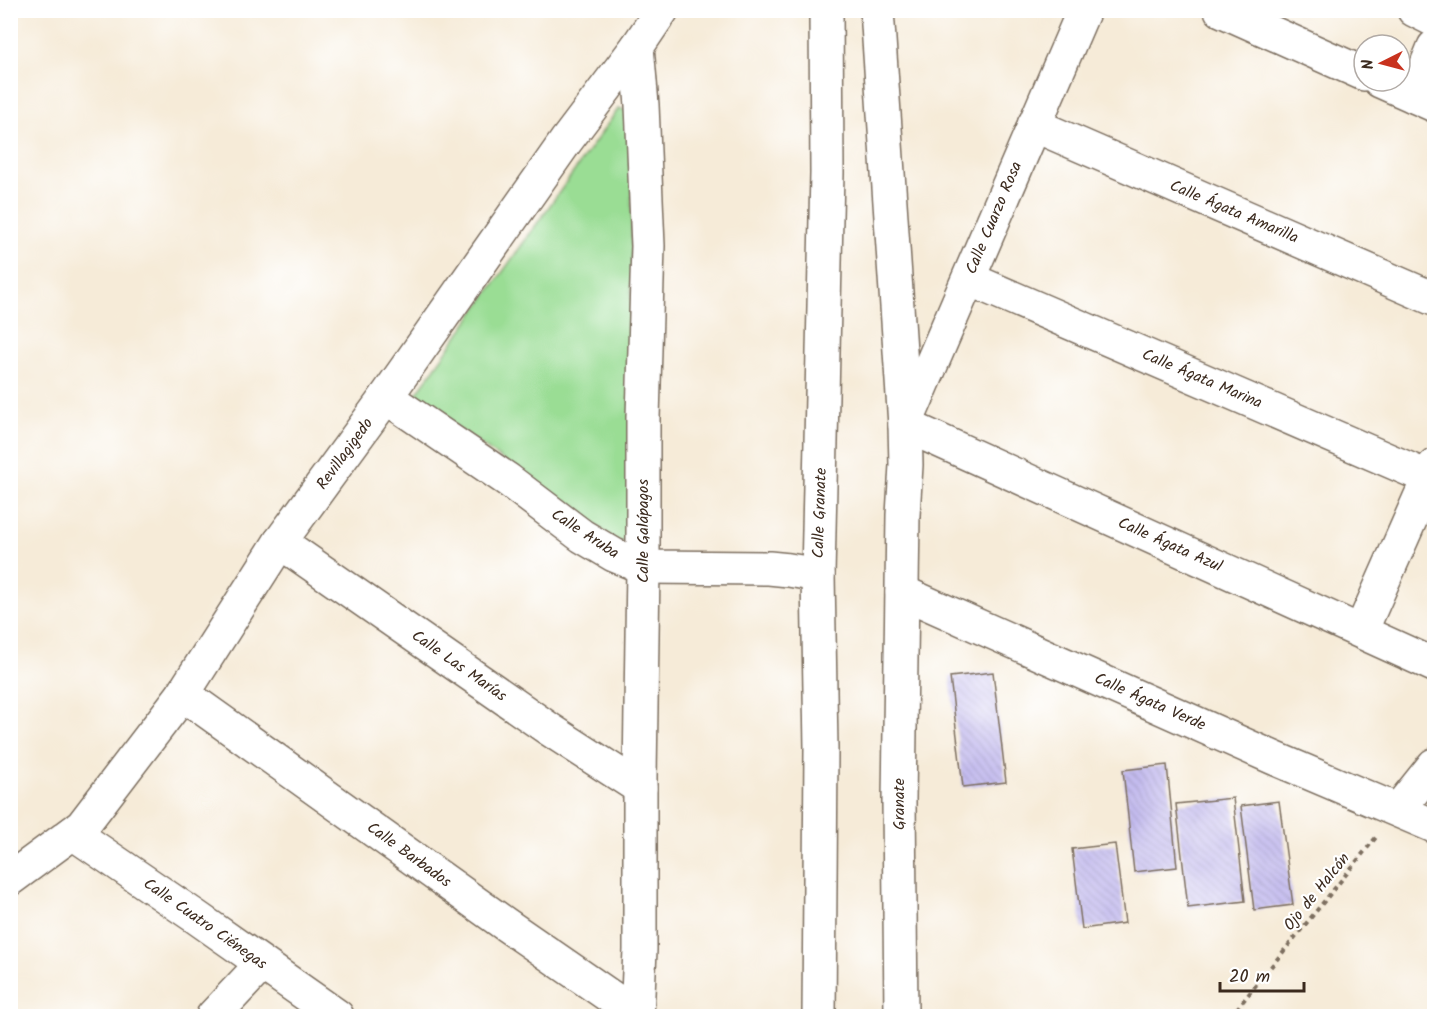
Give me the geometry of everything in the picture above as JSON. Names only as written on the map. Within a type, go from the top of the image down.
[{"type":"street","name":"Revillagigedo","points":[[10,879],[82,826],[183,694],[280,543],[662,10]]},
{"type":"street","name":"Calle Granate","points":[[819,1017],[821,749],[818,575],[827,173],[825,10]]},
{"type":"street","points":[[877,10],[905,425],[902,592]]},
{"type":"street","name":"Calle Cuarzo Rosa","points":[[905,425],[1084,10]]},
{"type":"street","points":[[1221,10],[1352,69]]},
{"type":"street","points":[[1414,10],[1434,20]]},
{"type":"street","name":"Calle Galápagos","points":[[637,47],[648,246],[643,418],[644,567],[640,950],[637,1016]]},
{"type":"street","points":[[1406,93],[1424,101],[1434,47]]},
{"type":"street","name":"Calle Ágata Amarilla","points":[[1034,125],[1434,299]]},
{"type":"street","name":"Calle Ágata Marina","points":[[969,279],[1433,474]]},
{"type":"street","name":"Calle Aruba","points":[[386,397],[508,480],[582,536],[614,555],[644,567],[769,568],[818,575]]},
{"type":"street","name":"Calle Ágata Azul","points":[[905,425],[1434,664]]},
{"type":"street","points":[[1360,631],[1433,474]]},
{"type":"street","name":"Calle Las Marías","points":[[280,543],[549,729],[640,788]]},
{"type":"street","name":"Calle Ágata Verde","points":[[902,592],[1274,758],[1434,826]]},
{"type":"street","name":"Granate","points":[[901,1017],[899,801],[902,592]]},
{"type":"street","name":"Calle Barbados","points":[[183,694],[637,1016]]},
{"type":"street","points":[[1398,810],[1434,765]]},
{"type":"street","name":"Calle Cuatro Ciénegas","points":[[73,833],[337,1017]]},
{"type":"street","points":[[213,1017],[262,964]]},
{"type":"path","name":"Ojo de Halcón","points":[[1231,1017],[1398,810]]},
{"type":"green space","points":[[619,108],[632,113],[630,537],[620,543],[414,397]]},
{"type":"building","points":[[993,672],[1006,782],[963,787],[950,677]]},
{"type":"building","points":[[1167,765],[1177,867],[1134,872],[1123,770]]},
{"type":"building","points":[[1233,798],[1245,901],[1188,908],[1176,804]]},
{"type":"building","points":[[1279,801],[1293,905],[1254,910],[1241,806]]},
{"type":"building","points":[[1115,844],[1125,923],[1082,929],[1072,849]]}]
